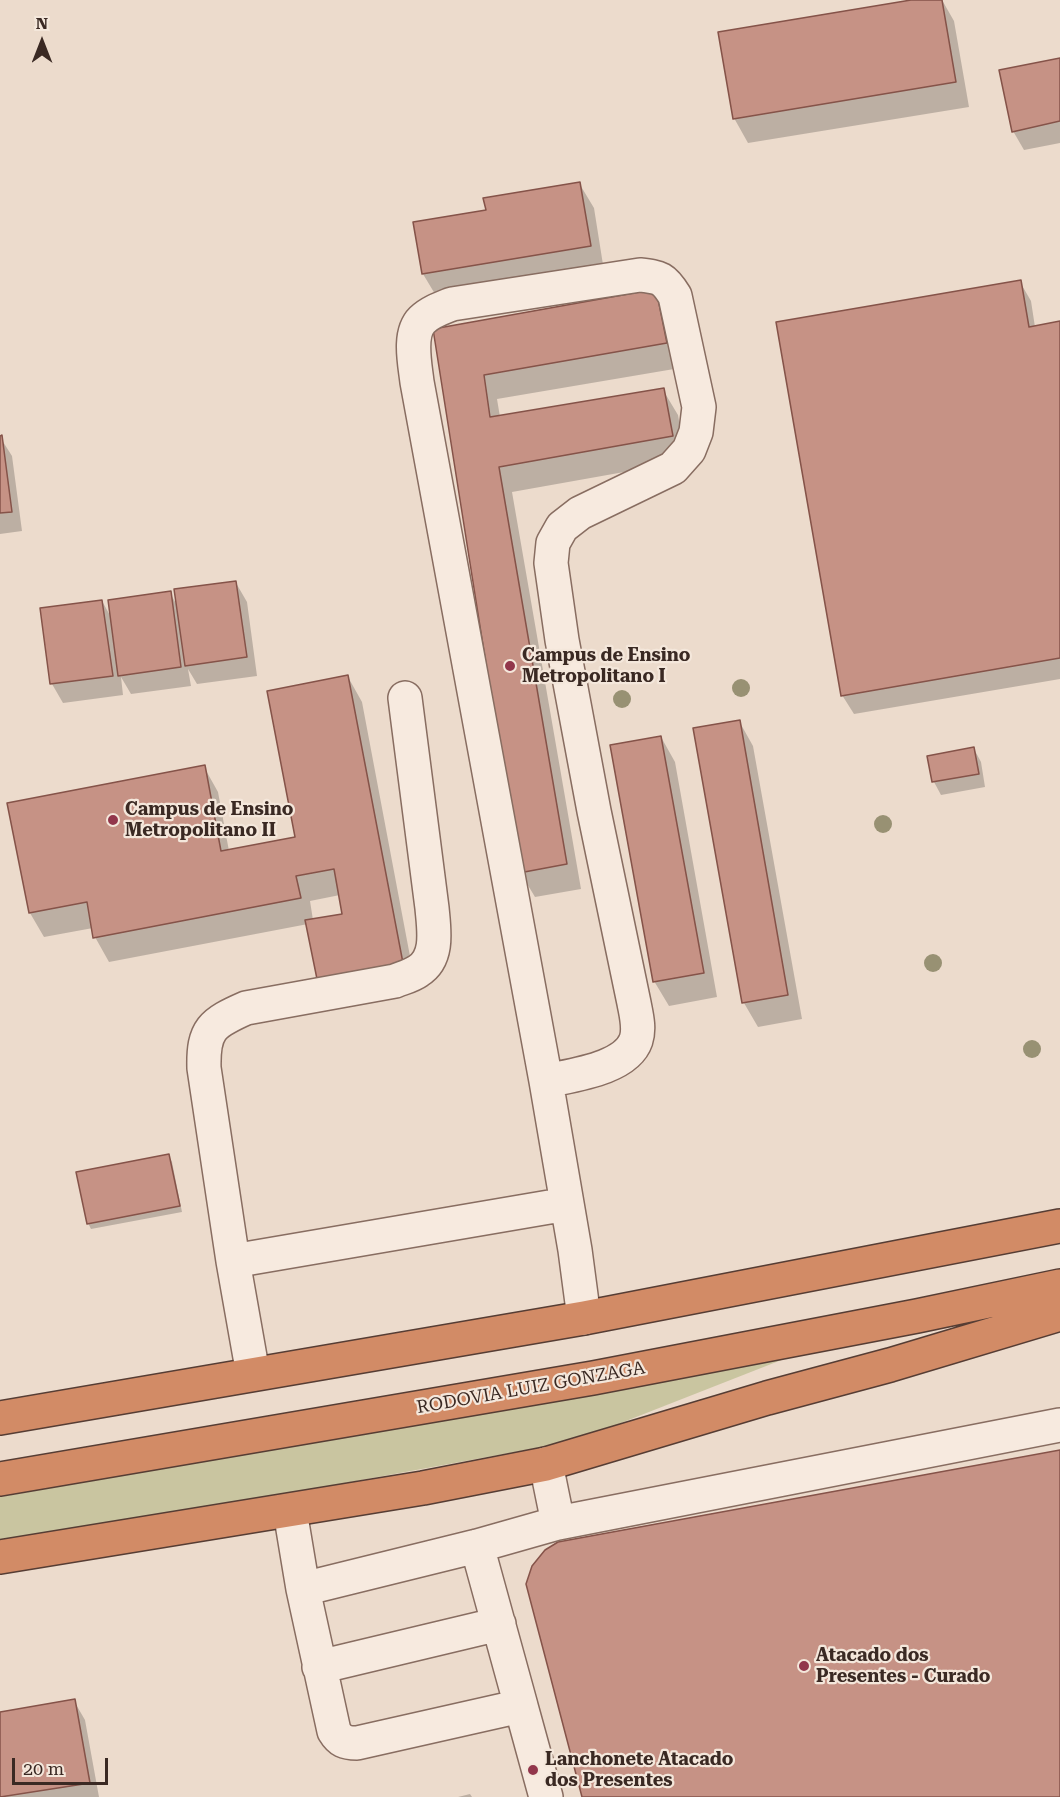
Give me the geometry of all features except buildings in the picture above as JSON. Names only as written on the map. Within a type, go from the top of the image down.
[{"type":"highway","points":[[0,1418],[584,1318],[1060,1226]]},
{"type":"highway","name":"RODOVIA LUIZ GONZAGA","points":[[0,1479],[593,1378],[918,1316],[1060,1286]]},
{"type":"highway","points":[[0,1557],[290,1511],[546,1464],[1060,1314]]},
{"type":"lane","points":[[546,1082],[600,1068],[620,1060],[629,1053],[636,1039],[638,1021],[592,800],[560,630],[551,563],[553,543],[562,527],[580,513],[673,468],[689,450],[696,432],[699,407],[675,296],[666,281],[656,276],[640,275],[452,304],[433,312],[420,321],[415,335],[417,382],[546,1082],[584,1318]]},
{"type":"lane","points":[[253,1374],[233,1261],[204,1068],[203,1047],[210,1030],[224,1018],[246,1008],[395,981],[418,971],[427,963],[432,953],[435,935],[405,698]]},
{"type":"lane","points":[[233,1261],[567,1204]]},
{"type":"lane","points":[[303,1589],[477,1546],[558,1523],[1060,1425]]},
{"type":"lane","points":[[546,1464],[558,1523]]},
{"type":"lane","points":[[290,1511],[319,1667],[334,1731],[338,1738],[346,1743],[357,1743],[521,1706]]},
{"type":"lane","points":[[477,1546],[546,1797]]},
{"type":"lane","points":[[319,1667],[499,1624]]},
{"type":"shaded area","points":[[784,1359],[575,1441],[0,1546],[0,1497]]},
{"type":"place","name":"Campus de Ensino Metropolitano I","points":[[510,666]]},
{"type":"place","name":"Campus de Ensino Metropolitano II","points":[[113,820]]},
{"type":"place","name":"Atacado dos Presentes - Curado","points":[[804,1666]]},
{"type":"place","name":"Lanchonete Atacado dos Presentes","points":[[533,1770]]}]
